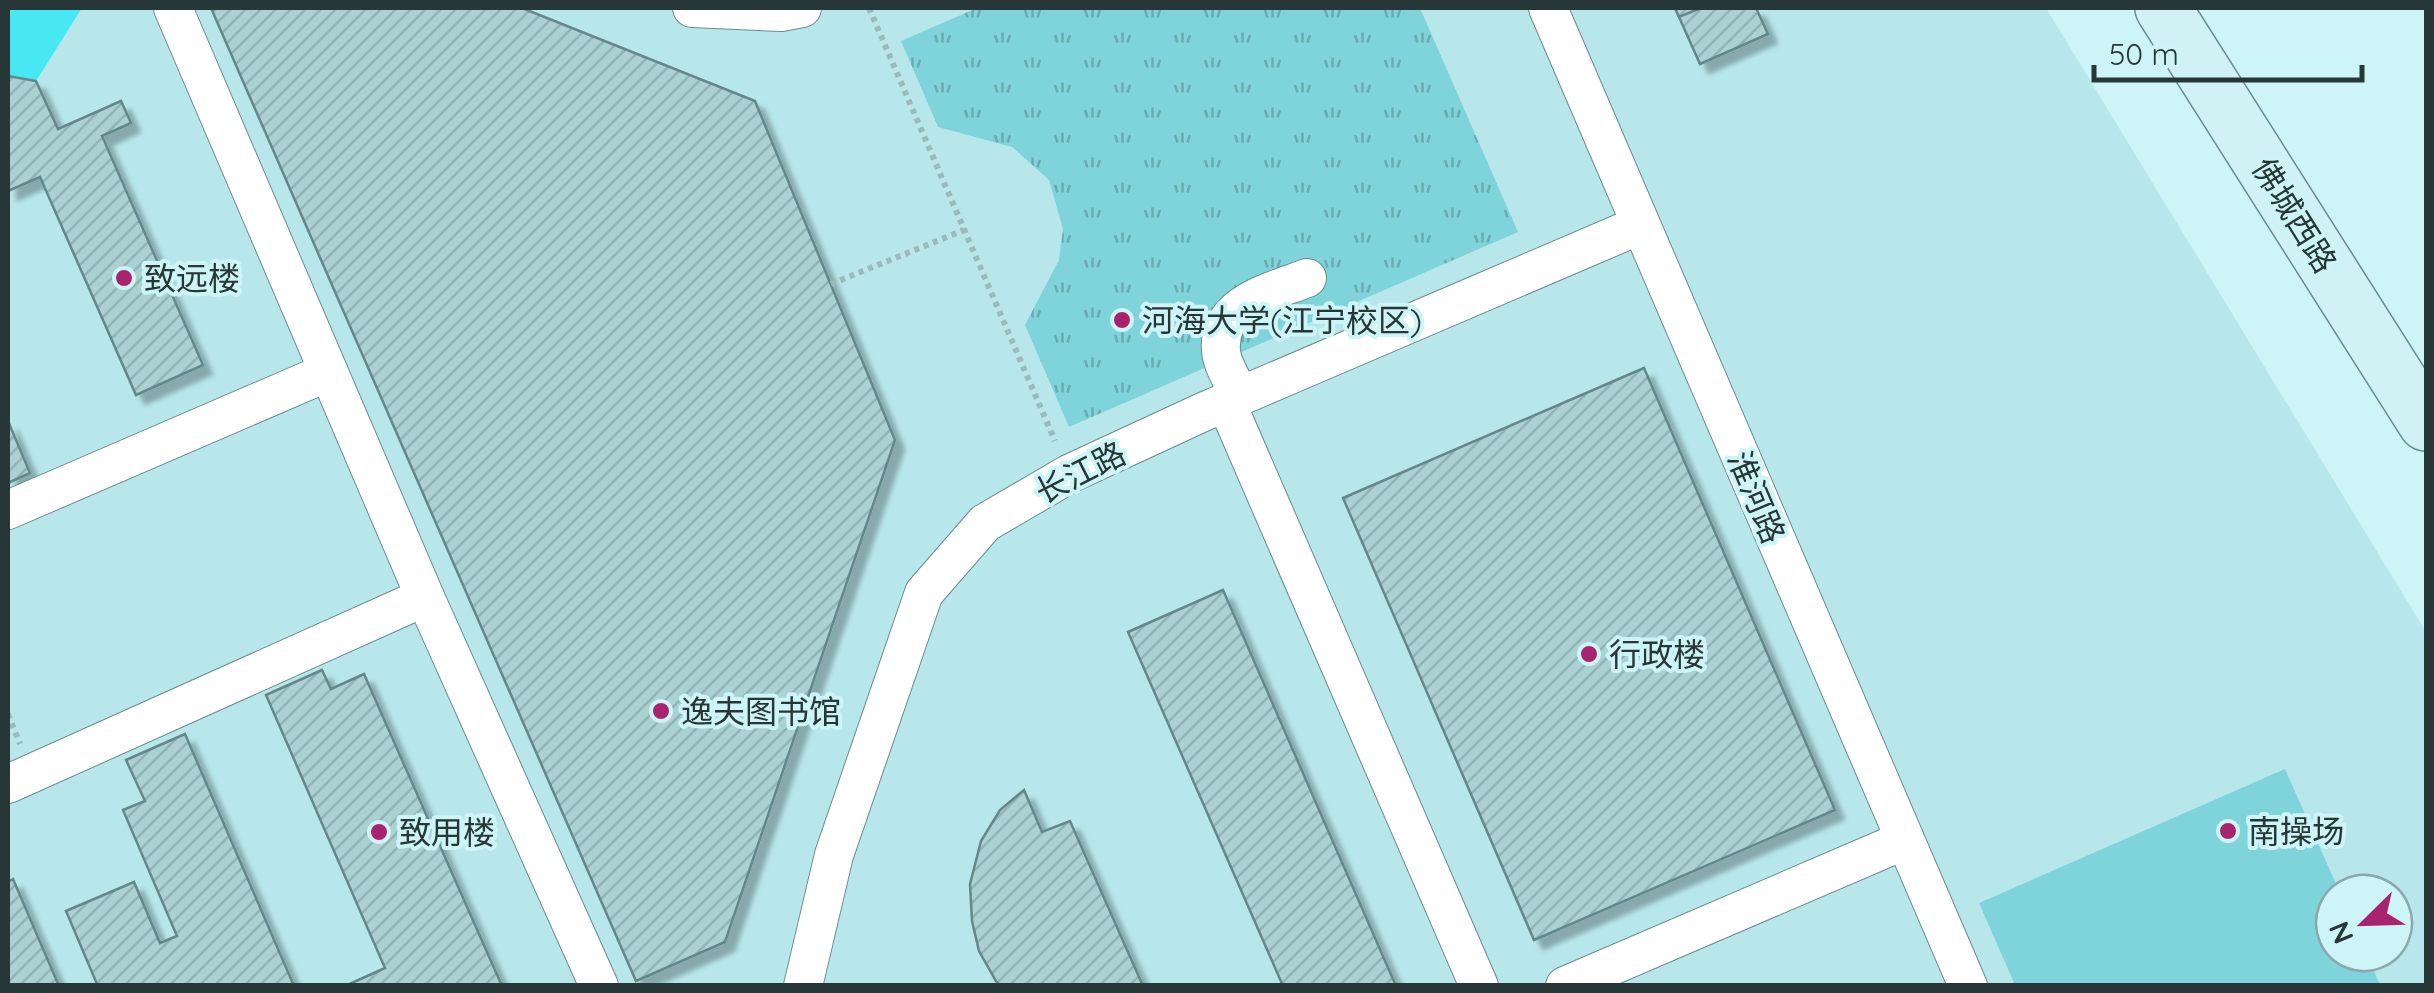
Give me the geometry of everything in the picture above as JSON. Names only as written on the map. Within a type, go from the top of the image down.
[{"type":"main road","name":"佛城西路","points":[[2164,8],[2426,423]]},
{"type":"street","points":[[173,8],[425,597],[600,986]]},
{"type":"street","points":[[692,8],[781,12],[802,8]]},
{"type":"street","name":"淮河路","points":[[1548,8],[1968,986]]},
{"type":"street","name":"长江路","points":[[803,986],[834,856],[924,593],[985,523],[1070,474],[1233,399],[1640,225]]},
{"type":"street","points":[[1307,278],[1242,304],[1228,318],[1221,352],[1233,399],[1479,986]]},
{"type":"street","points":[[8,510],[328,372]]},
{"type":"street","points":[[8,784],[425,597]]},
{"type":"street","points":[[1566,986],[1905,840]]},
{"type":"path","points":[[869,8],[1070,474]]},
{"type":"path","points":[[831,284],[964,230]]},
{"type":"shaded area","name":"河海大学(江宁校区)","points":[[8,8],[2046,8],[2426,632],[2426,985],[8,985]]},
{"type":"shaded area","points":[[8,8],[82,8],[36,81],[8,76]]},
{"type":"green space","points":[[977,8],[1420,8],[1518,232],[1069,427],[1025,325],[1059,260],[1063,229],[1049,180],[1012,147],[938,127],[901,41]]},
{"type":"green space","name":"南操场","points":[[2285,769],[2331,873],[2314,873],[2314,973],[2375,973],[2380,985],[2015,985],[1979,903]]},
{"type":"building","name":"逸夫图书馆","points":[[211,8],[522,8],[755,101],[895,440],[725,942],[636,981]]},
{"type":"building","points":[[1675,8],[1756,8],[1768,34],[1700,64]]},
{"type":"building","points":[[1675,8],[1701,8],[1679,17]]},
{"type":"building","name":"致远楼","points":[[8,76],[36,81],[58,129],[121,101],[131,123],[102,136],[203,365],[136,395],[40,177],[8,191]]},
{"type":"building","name":"行政楼","points":[[1644,368],[1835,810],[1534,940],[1343,498]]},
{"type":"building","points":[[8,421],[30,473],[8,483]]},
{"type":"building","points":[[1223,590],[1396,986],[1283,986],[1128,632]]},
{"type":"building","name":"致用楼","points":[[322,670],[331,689],[364,674],[502,986],[345,986],[385,968],[266,695]]},
{"type":"building","points":[[185,734],[294,986],[92,986],[97,984],[66,911],[134,882],[160,943],[177,936],[123,810],[145,801],[126,760]]},
{"type":"building","points":[[1024,790],[1042,832],[1070,821],[1143,986],[1000,986],[996,981],[979,951],[970,884],[981,841],[1000,810]]},
{"type":"building","points":[[13,879],[59,986],[8,986],[8,882]]},
{"type":"place","name":"致远楼","points":[[124,278]]},
{"type":"place","name":"河海大学(江宁校区)","points":[[1122,320]]},
{"type":"place","name":"行政楼","points":[[1589,654]]},
{"type":"place","name":"逸夫图书馆","points":[[661,711]]},
{"type":"place","name":"南操场","points":[[2228,831]]},
{"type":"place","name":"致用楼","points":[[379,832]]}]
